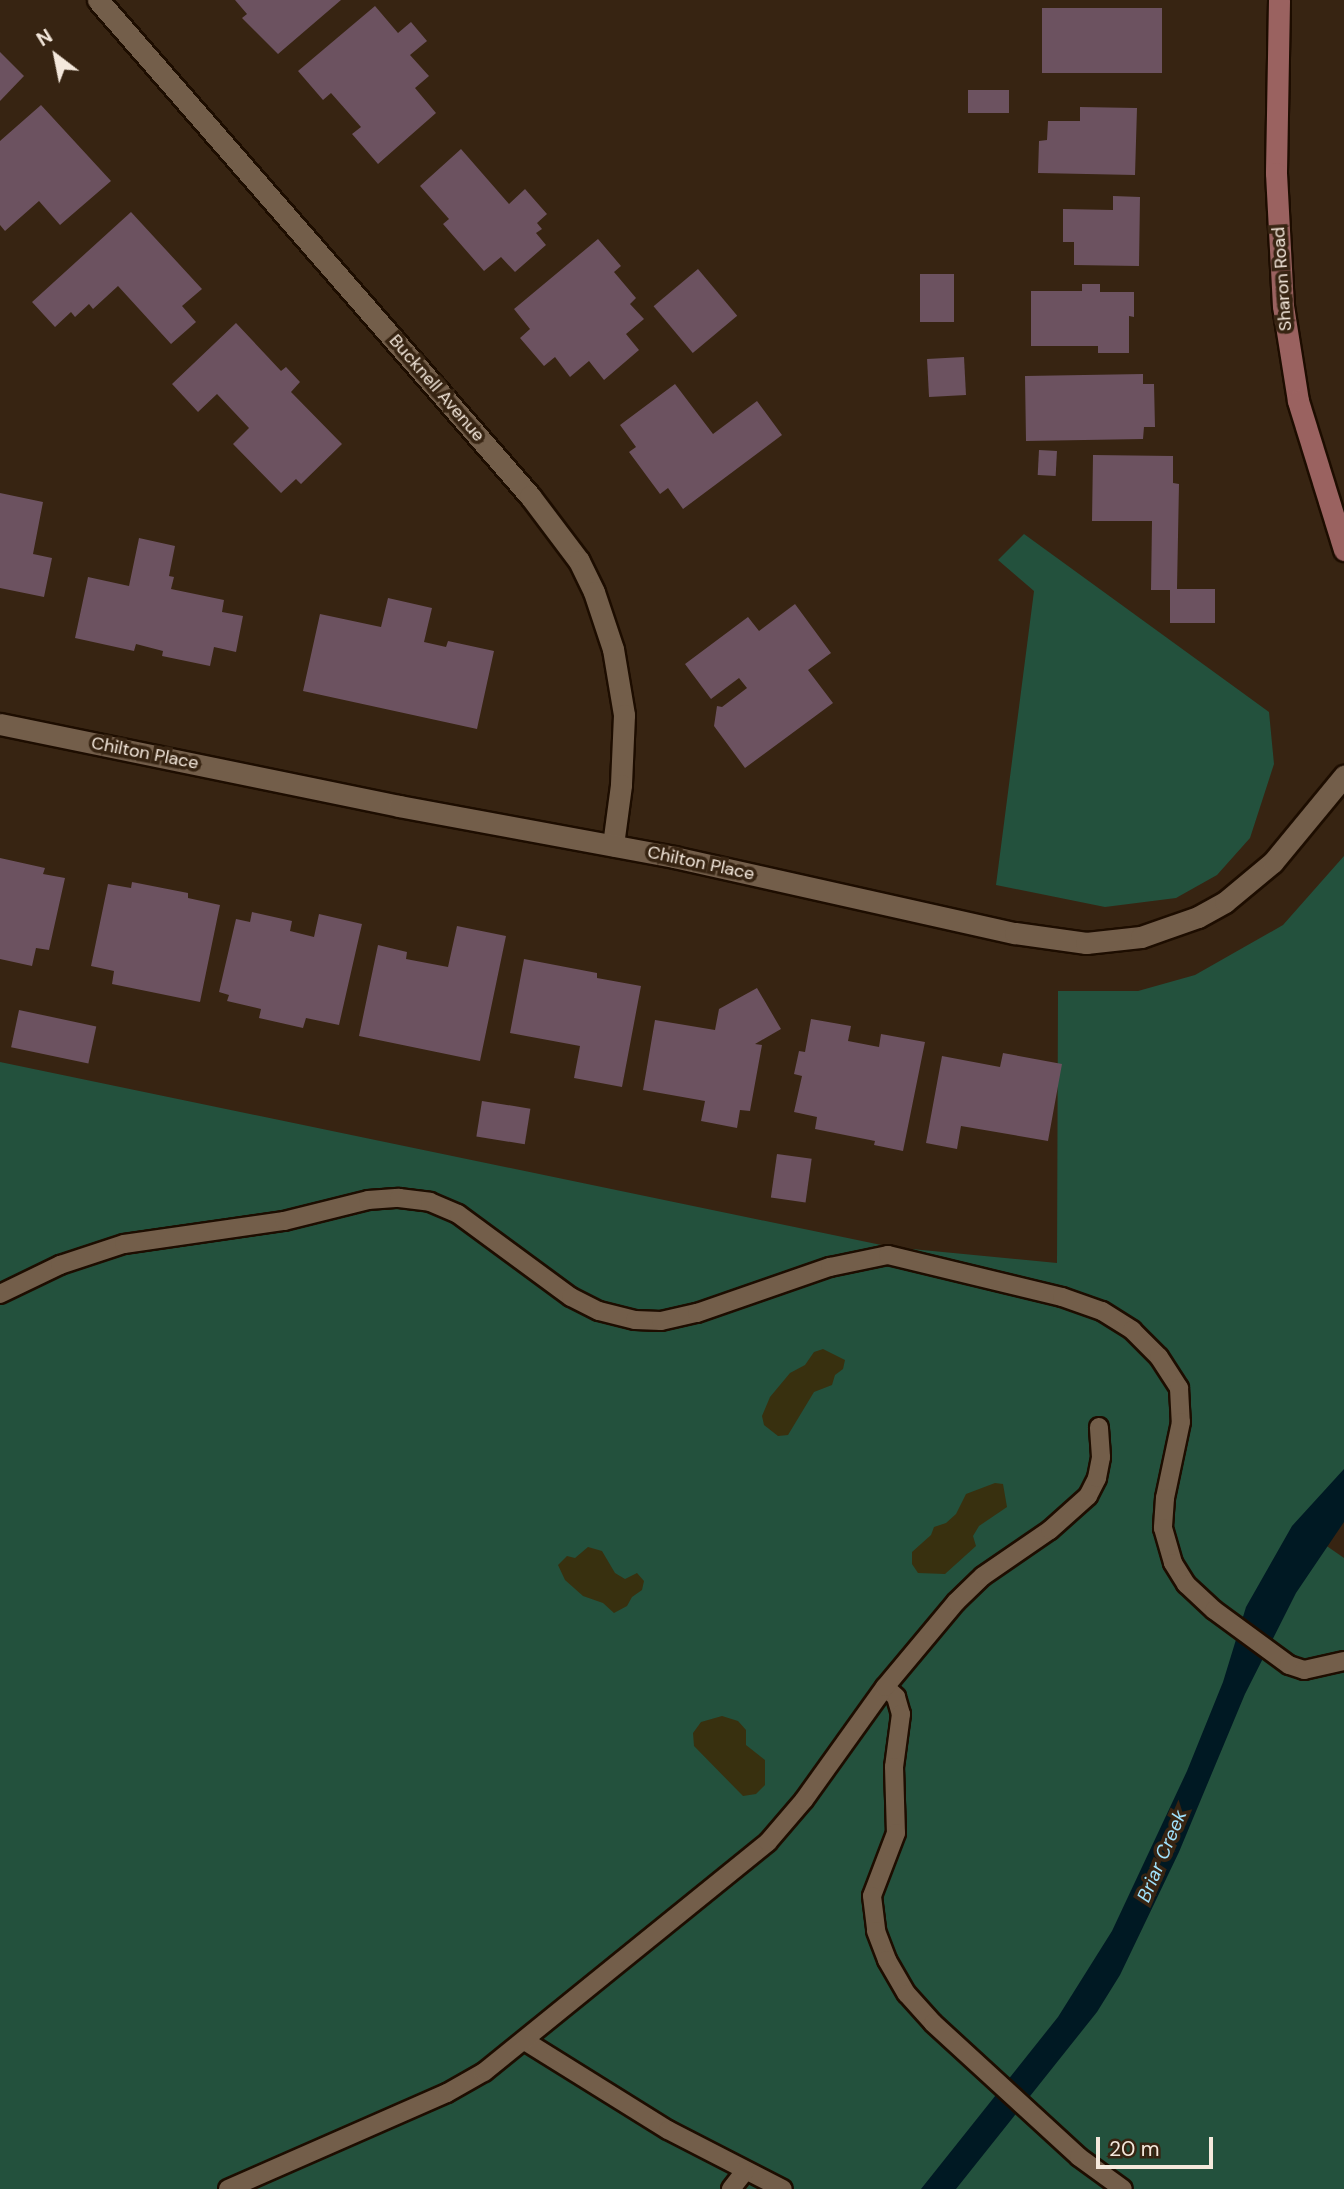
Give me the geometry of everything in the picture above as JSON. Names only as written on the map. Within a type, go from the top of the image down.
[{"type":"street","name":"Bucknell Avenue","points":[[98,0],[516,480],[579,561],[603,615],[617,668],[623,706],[624,747],[613,845]]},
{"type":"street","name":"Sharon Road","points":[[1279,0],[1276,173],[1283,306],[1298,401],[1328,508],[1344,550]]},
{"type":"street","name":"Chilton Place","points":[[0,724],[410,808],[613,845],[1051,940],[1113,942],[1141,937],[1198,917],[1250,884],[1280,854],[1344,776]]},
{"type":"lane","points":[[0,1294],[60,1265],[124,1244],[284,1221],[368,1200],[399,1198],[430,1202],[458,1214],[571,1297],[598,1311],[635,1320],[662,1321],[698,1313],[843,1263],[888,1255],[1062,1297],[1117,1319],[1146,1343],[1174,1380],[1181,1398],[1181,1422],[1164,1498],[1163,1528],[1173,1563],[1186,1584],[1214,1610],[1285,1661],[1304,1670],[1344,1661]]},
{"type":"lane","points":[[228,2189],[447,2093],[484,2072],[768,1842],[804,1800],[885,1687],[971,1586],[1050,1530],[1088,1496],[1097,1478],[1101,1457],[1099,1427]]},
{"type":"lane","points":[[885,1687],[896,1697],[901,1714],[894,1767],[897,1824],[893,1843],[874,1886],[876,1931],[887,1960],[907,1994],[982,2068],[1094,2169],[1123,2189]]},
{"type":"lane","points":[[525,2041],[668,2130],[783,2189]]},
{"type":"lane","points":[[731,2189],[746,2171]]},
{"type":"green space","points":[[1024,534],[1269,712],[1274,764],[1250,838],[1217,875],[1176,898],[1105,907],[996,885],[1034,591],[998,560]]},
{"type":"green space","points":[[1344,856],[1344,1514],[1321,1542],[1344,1558],[1344,2189],[0,2189],[0,1062],[891,1247],[1057,1263],[1058,991],[1138,991],[1195,975],[1283,925]]},
{"type":"sand","points":[[823,1349],[845,1360],[843,1369],[835,1375],[832,1385],[814,1392],[788,1435],[778,1436],[764,1425],[762,1416],[770,1397],[790,1373],[805,1365],[814,1352]]},
{"type":"sand","points":[[995,1483],[1003,1484],[1007,1507],[979,1526],[973,1536],[976,1546],[945,1574],[918,1573],[912,1564],[912,1552],[931,1535],[934,1527],[946,1523],[956,1514],[966,1494]]},
{"type":"sand","points":[[588,1547],[602,1551],[615,1573],[625,1579],[637,1573],[644,1581],[642,1590],[632,1597],[627,1606],[614,1613],[603,1603],[583,1596],[565,1580],[558,1565],[567,1556],[575,1558]]},
{"type":"sand","points":[[722,1716],[738,1721],[746,1730],[746,1745],[765,1760],[765,1785],[756,1794],[743,1796],[694,1746],[693,1733],[701,1722]]},
{"type":"water","name":"Briar Creek","points":[[1344,1469],[1344,1522],[1296,1593],[1245,1694],[1179,1852],[1120,1975],[1097,2012],[956,2189],[921,2189],[1058,2017],[1112,1931],[1187,1771],[1223,1682],[1246,1607],[1292,1526]]},
{"type":"building","points":[[235,0],[341,0],[278,54],[242,18],[247,14]]},
{"type":"building","points":[[375,6],[398,33],[411,22],[427,41],[410,55],[429,76],[415,88],[436,113],[378,164],[352,134],[361,127],[331,93],[323,100],[298,71]]},
{"type":"building","points":[[1042,8],[1162,8],[1162,73],[1042,73]]},
{"type":"building","points":[[0,52],[24,76],[0,101]]},
{"type":"building","points":[[968,90],[1009,90],[1009,113],[968,113]]},
{"type":"building","points":[[41,105],[111,181],[60,225],[39,201],[5,231],[0,225],[0,141]]},
{"type":"building","points":[[1080,107],[1137,108],[1135,175],[1038,173],[1039,141],[1047,140],[1048,121],[1080,121]]},
{"type":"building","points":[[461,149],[509,204],[525,189],[547,214],[537,223],[542,229],[536,233],[546,245],[515,272],[501,257],[484,271],[443,224],[449,219],[420,186]]},
{"type":"building","points":[[1113,196],[1140,197],[1139,266],[1074,265],[1074,242],[1063,242],[1063,209],[1113,210]]},
{"type":"building","points":[[131,212],[202,289],[182,306],[196,322],[171,344],[118,286],[93,309],[89,304],[75,317],[71,312],[55,327],[32,302]]},
{"type":"building","points":[[598,239],[621,266],[614,272],[636,298],[630,304],[644,319],[626,334],[639,350],[604,380],[589,361],[570,377],[555,357],[544,366],[520,338],[530,329],[514,309]]},
{"type":"building","points":[[698,269],[737,316],[693,353],[654,306]]},
{"type":"building","points":[[920,274],[954,274],[954,322],[920,322]]},
{"type":"building","points":[[1082,284],[1100,284],[1100,292],[1134,292],[1134,317],[1129,316],[1129,353],[1098,353],[1098,346],[1031,346],[1031,291],[1082,291]]},
{"type":"building","points":[[236,323],[281,371],[286,367],[300,382],[291,392],[342,444],[301,484],[296,479],[281,493],[233,444],[249,428],[217,394],[198,412],[172,384]]},
{"type":"building","points":[[964,357],[966,395],[929,397],[927,359]]},
{"type":"building","points":[[1143,374],[1143,384],[1154,384],[1155,427],[1144,427],[1143,439],[1026,441],[1025,376]]},
{"type":"building","points":[[675,384],[713,434],[757,401],[782,435],[683,509],[668,488],[660,494],[629,452],[636,447],[620,425]]},
{"type":"building","points":[[1039,450],[1057,451],[1056,476],[1038,475]]},
{"type":"building","points":[[1093,455],[1173,456],[1173,483],[1179,484],[1177,589],[1215,589],[1215,623],[1170,623],[1170,590],[1151,590],[1152,521],[1092,521]]},
{"type":"building","points":[[0,493],[43,502],[33,554],[52,558],[44,597],[0,588]]},
{"type":"building","points":[[139,538],[175,546],[169,576],[174,577],[171,589],[224,600],[222,612],[243,616],[236,652],[214,647],[210,666],[162,656],[163,651],[136,644],[134,651],[75,638],[88,577],[129,586]]},
{"type":"building","points":[[388,598],[432,608],[424,642],[446,647],[448,641],[494,651],[477,729],[303,691],[320,614],[381,627]]},
{"type":"building","points":[[795,604],[831,653],[808,670],[833,703],[745,768],[714,726],[717,706],[722,707],[747,688],[739,678],[711,699],[685,664],[748,617],[759,631]]},
{"type":"building","points":[[0,858],[45,868],[43,874],[65,878],[49,950],[36,948],[32,966],[0,959]]},
{"type":"building","points":[[132,882],[188,893],[188,898],[220,905],[200,1002],[112,984],[114,971],[91,966],[108,884],[131,888]]},
{"type":"building","points":[[252,912],[292,921],[290,931],[314,937],[319,914],[362,924],[339,1025],[306,1018],[303,1028],[259,1018],[261,1009],[227,1001],[229,995],[219,992],[236,919],[250,922]]},
{"type":"building","points":[[457,926],[506,936],[480,1061],[359,1036],[378,945],[407,952],[406,959],[448,967]]},
{"type":"building","points":[[524,959],[597,973],[597,978],[641,986],[622,1087],[574,1078],[580,1046],[510,1033]]},
{"type":"building","points":[[757,988],[781,1029],[755,1044],[762,1045],[750,1111],[740,1110],[737,1128],[701,1121],[705,1101],[643,1090],[655,1020],[715,1030],[719,1009]]},
{"type":"building","points":[[19,1010],[96,1026],[88,1064],[11,1047]]},
{"type":"building","points":[[811,1019],[851,1026],[848,1041],[879,1047],[881,1034],[925,1042],[903,1151],[874,1145],[875,1141],[815,1129],[817,1117],[794,1112],[802,1076],[794,1074],[799,1051],[805,1052]]},
{"type":"building","points":[[1003,1053],[1062,1064],[1048,1141],[961,1126],[957,1149],[926,1143],[942,1056],[1000,1067]]},
{"type":"building","points":[[482,1101],[530,1109],[525,1144],[476,1137]]},
{"type":"building","points":[[777,1154],[812,1159],[806,1202],[771,1198]]}]
